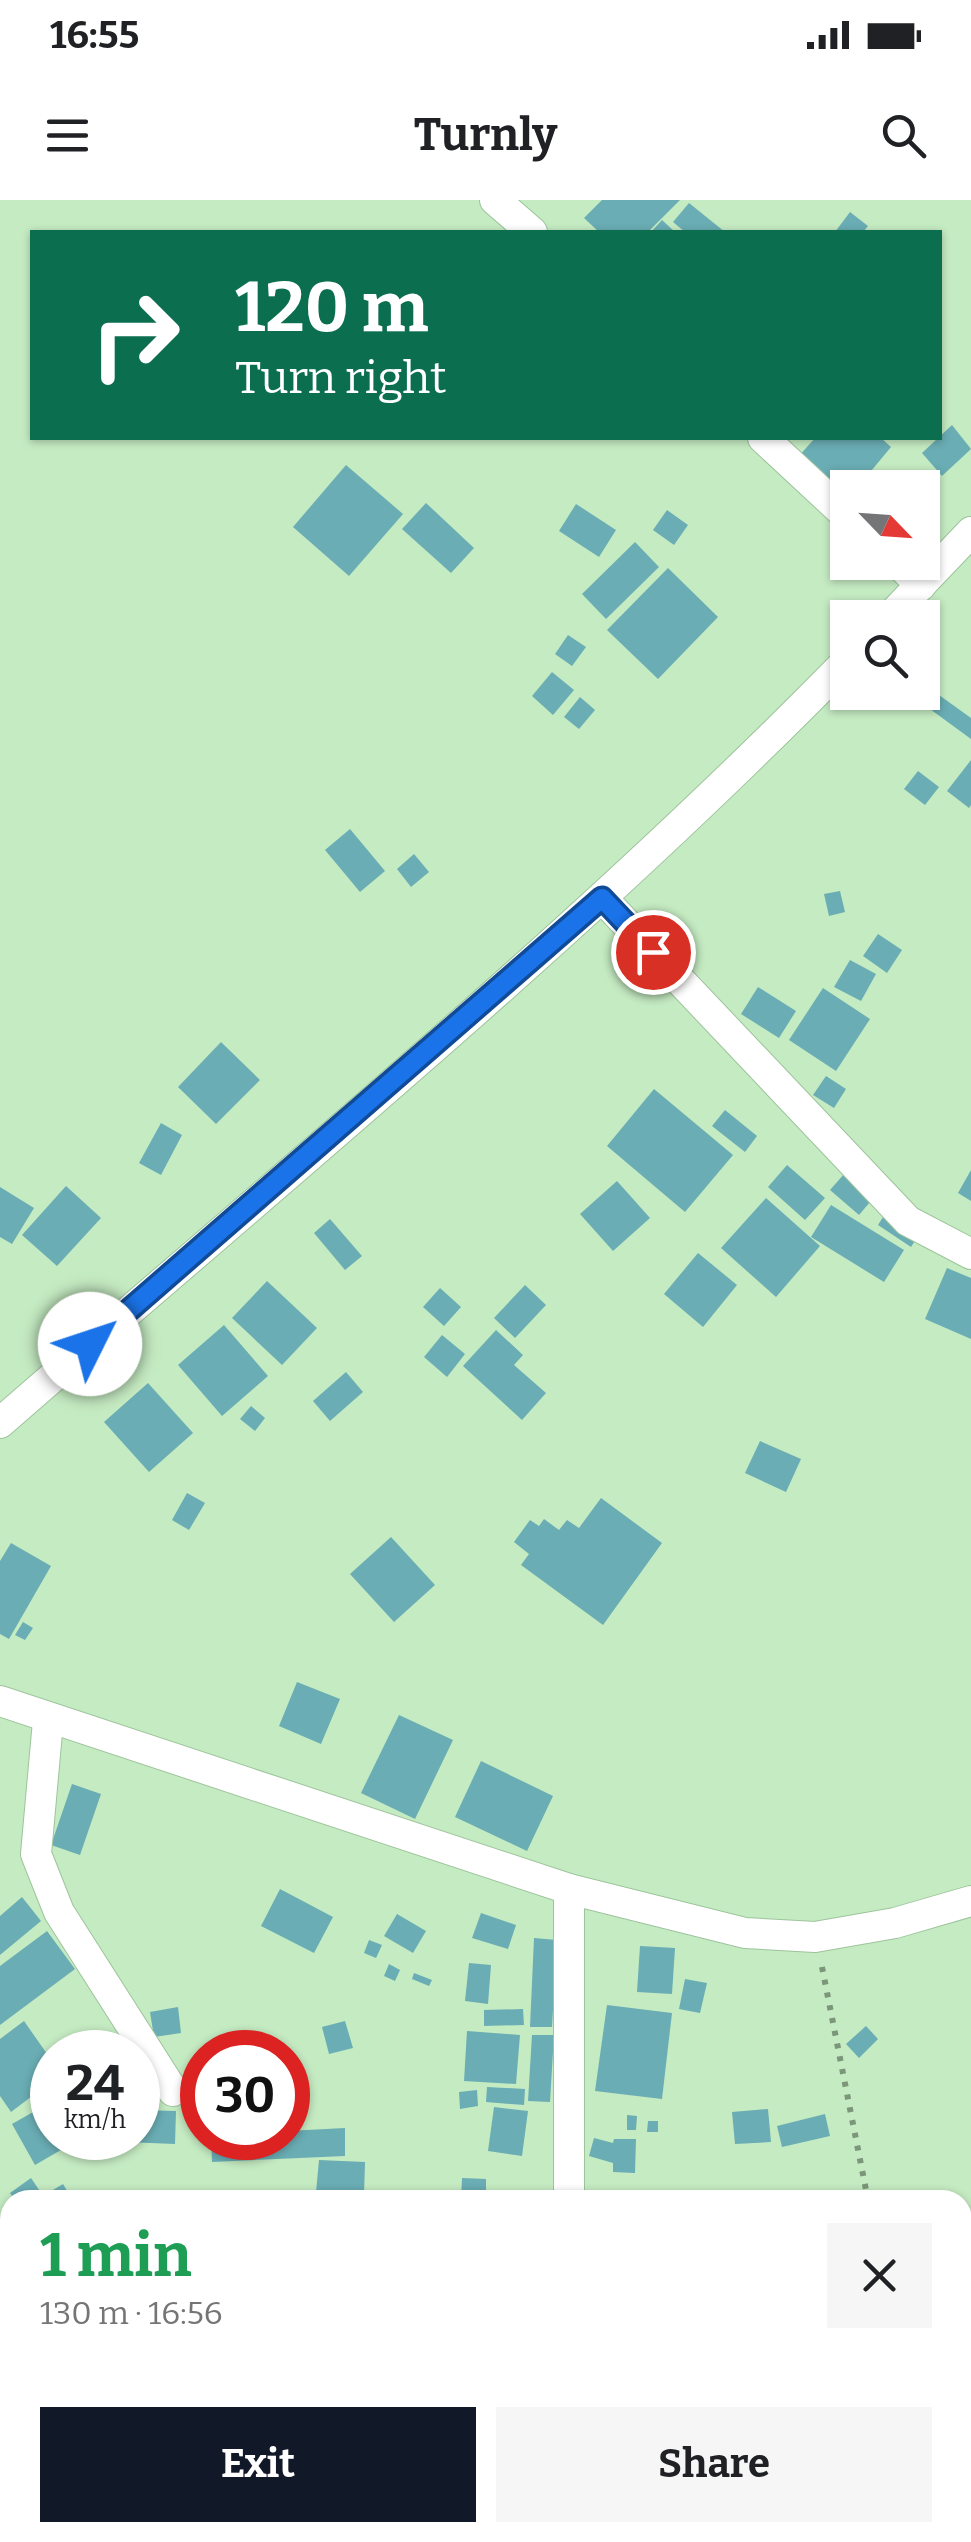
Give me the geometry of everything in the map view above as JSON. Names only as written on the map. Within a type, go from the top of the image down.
[{"type":"street","points":[[494,200],[530,230]]},
{"type":"street","points":[[765,440],[830,499]]},
{"type":"street","points":[[906,600],[971,532]]},
{"type":"street","points":[[916,580],[921,585]]},
{"type":"street","points":[[0,1423],[602,898],[738,772],[830,678]]},
{"type":"street","points":[[602,898],[908,1221],[971,1254]]},
{"type":"street","points":[[0,1702],[48,1721],[569,1889],[745,1933],[815,1936],[896,1923],[971,1901]]},
{"type":"street","points":[[48,1721],[36,1854],[59,1912],[173,2092]]},
{"type":"street","points":[[569,1889],[569,2190]]},
{"type":"path","points":[[815,1936],[866,2190]]},
{"type":"building","points":[[602,200],[680,200],[650,230],[597,230],[584,218]]},
{"type":"building","points":[[689,203],[723,230],[683,230],[673,222]]},
{"type":"building","points":[[850,212],[868,226],[865,230],[836,230]]},
{"type":"building","points":[[662,220],[673,230],[653,230]]},
{"type":"building","points":[[952,425],[971,449],[942,476],[922,453],[936,440],[942,440],[942,434]]},
{"type":"building","points":[[813,440],[883,440],[891,447],[872,470],[830,470],[830,485],[798,457]]},
{"type":"building","points":[[346,465],[403,514],[349,576],[293,527]]},
{"type":"building","points":[[426,503],[474,548],[451,573],[402,529]]},
{"type":"building","points":[[576,504],[616,530],[599,557],[559,531]]},
{"type":"building","points":[[667,510],[688,525],[674,545],[653,530]]},
{"type":"building","points":[[635,542],[659,567],[606,619],[582,594]]},
{"type":"building","points":[[668,568],[718,617],[658,679],[607,630]]},
{"type":"building","points":[[568,635],[586,647],[572,666],[555,654]]},
{"type":"building","points":[[552,672],[574,690],[553,715],[532,696]]},
{"type":"building","points":[[940,696],[971,718],[971,739],[931,710],[940,710]]},
{"type":"building","points":[[580,697],[595,710],[579,729],[564,717]]},
{"type":"building","points":[[971,760],[971,805],[969,808],[947,791]]},
{"type":"building","points":[[918,771],[939,787],[925,805],[904,789]]},
{"type":"building","points":[[350,829],[385,871],[360,892],[325,850]]},
{"type":"building","points":[[414,854],[429,872],[411,887],[397,869]]},
{"type":"building","points":[[840,891],[845,912],[829,916],[824,894]]},
{"type":"building","points":[[669,934],[690,950],[675,971],[653,954]]},
{"type":"building","points":[[878,934],[902,950],[887,973],[863,956]]},
{"type":"building","points":[[850,960],[876,974],[861,1001],[834,987]]},
{"type":"building","points":[[758,987],[796,1011],[779,1038],[741,1014]]},
{"type":"building","points":[[823,988],[870,1019],[836,1071],[789,1040]]},
{"type":"building","points":[[221,1042],[260,1080],[216,1124],[178,1087]]},
{"type":"building","points":[[826,1076],[846,1089],[834,1108],[813,1095]]},
{"type":"building","points":[[654,1089],[733,1155],[685,1212],[607,1146]]},
{"type":"building","points":[[725,1110],[757,1136],[745,1152],[712,1126]]},
{"type":"building","points":[[161,1123],[182,1135],[161,1175],[139,1163]]},
{"type":"building","points":[[787,1165],[825,1198],[805,1220],[768,1187]]},
{"type":"building","points":[[852,1165],[881,1189],[859,1215],[830,1190]]},
{"type":"building","points":[[971,1170],[971,1201],[958,1193]]},
{"type":"building","points":[[617,1181],[650,1218],[613,1251],[580,1214]]},
{"type":"building","points":[[66,1186],[101,1218],[57,1266],[22,1235]]},
{"type":"building","points":[[0,1187],[34,1208],[12,1244],[0,1237]]},
{"type":"building","points":[[766,1198],[820,1246],[776,1297],[721,1248]]},
{"type":"building","points":[[894,1200],[927,1222],[911,1247],[878,1225]]},
{"type":"building","points":[[831,1205],[904,1250],[884,1282],[811,1237]]},
{"type":"building","points":[[330,1219],[362,1256],[345,1270],[314,1233]]},
{"type":"building","points":[[698,1253],[737,1285],[703,1327],[664,1294]]},
{"type":"building","points":[[947,1268],[971,1278],[971,1339],[925,1319]]},
{"type":"building","points":[[267,1281],[317,1328],[282,1365],[232,1318]]},
{"type":"building","points":[[525,1285],[546,1305],[515,1338],[494,1318]]},
{"type":"building","points":[[440,1288],[461,1307],[444,1326],[423,1307]]},
{"type":"building","points":[[224,1325],[268,1376],[222,1416],[178,1365]]},
{"type":"building","points":[[496,1330],[523,1355],[514,1365],[546,1393],[522,1420],[463,1366]]},
{"type":"building","points":[[442,1335],[465,1354],[447,1377],[424,1357]]},
{"type":"building","points":[[346,1372],[363,1392],[330,1421],[313,1401]]},
{"type":"building","points":[[148,1383],[193,1433],[149,1472],[104,1422]]},
{"type":"building","points":[[251,1406],[265,1418],[255,1431],[240,1419]]},
{"type":"building","points":[[760,1441],[801,1459],[786,1492],[745,1473]]},
{"type":"building","points":[[187,1493],[205,1503],[189,1530],[172,1520]]},
{"type":"building","points":[[601,1498],[662,1543],[603,1625],[521,1565],[529,1554],[514,1542],[530,1520],[539,1526],[544,1519],[559,1530],[567,1520],[579,1528]]},
{"type":"building","points":[[391,1537],[435,1585],[394,1622],[350,1574]]},
{"type":"building","points":[[11,1543],[51,1566],[9,1639],[0,1634],[0,1561]]},
{"type":"building","points":[[23,1622],[33,1628],[25,1640],[15,1635]]},
{"type":"building","points":[[297,1682],[340,1699],[321,1744],[279,1726]]},
{"type":"building","points":[[399,1715],[453,1740],[415,1819],[361,1793]]},
{"type":"building","points":[[481,1761],[553,1796],[527,1851],[455,1817]]},
{"type":"building","points":[[72,1784],[101,1794],[80,1855],[51,1845]]},
{"type":"building","points":[[280,1889],[333,1917],[314,1953],[261,1926]]},
{"type":"building","points":[[22,1897],[41,1921],[0,1955],[0,1916]]},
{"type":"building","points":[[481,1913],[516,1925],[508,1949],[472,1938]]},
{"type":"building","points":[[397,1914],[426,1931],[413,1953],[384,1936]]},
{"type":"building","points":[[47,1931],[75,1969],[0,2025],[0,1966]]},
{"type":"building","points":[[534,1938],[557,1940],[552,2027],[530,2027]]},
{"type":"building","points":[[369,1940],[382,1945],[376,1958],[364,1953]]},
{"type":"building","points":[[640,1946],[675,1948],[672,1994],[637,1992]]},
{"type":"building","points":[[469,1963],[491,1965],[488,2004],[465,2001]]},
{"type":"building","points":[[389,1964],[400,1970],[395,1981],[384,1976]]},
{"type":"building","points":[[414,1973],[432,1980],[429,1986],[412,1979]]},
{"type":"building","points":[[685,1979],[707,1983],[700,2013],[679,2009]]},
{"type":"building","points":[[607,2005],[672,2013],[662,2099],[595,2091]]},
{"type":"building","points":[[178,2007],[180,2033],[160,2036],[160,2030],[153,2030],[150,2012]]},
{"type":"building","points":[[523,2009],[524,2025],[484,2026],[484,2010]]},
{"type":"building","points":[[24,2021],[30,2030],[30,2098],[11,2112],[0,2096],[0,2039]]},
{"type":"building","points":[[345,2021],[353,2048],[329,2054],[322,2027]]},
{"type":"building","points":[[866,2026],[878,2039],[859,2058],[846,2044]]},
{"type":"building","points":[[467,2031],[520,2035],[516,2084],[464,2081]]},
{"type":"building","points":[[532,2035],[554,2035],[550,2102],[528,2101]]},
{"type":"building","points":[[487,2087],[525,2089],[524,2105],[486,2102]]},
{"type":"building","points":[[477,2090],[478,2106],[460,2109],[459,2092]]},
{"type":"building","points":[[494,2107],[528,2111],[522,2156],[488,2151]]},
{"type":"building","points":[[768,2109],[771,2142],[735,2144],[732,2112]]},
{"type":"building","points":[[160,2111],[176,2111],[175,2144],[160,2143]]},
{"type":"building","points":[[30,2114],[30,2156],[12,2124]]},
{"type":"building","points":[[825,2114],[830,2136],[782,2147],[777,2126]]},
{"type":"building","points":[[627,2115],[637,2116],[636,2130],[627,2130]]},
{"type":"building","points":[[648,2121],[658,2121],[658,2132],[647,2132]]},
{"type":"building","points":[[345,2128],[345,2156],[310,2158],[310,2130]]},
{"type":"building","points":[[594,2138],[613,2143],[614,2139],[636,2139],[635,2173],[613,2172],[613,2163],[589,2156]]},
{"type":"building","points":[[319,2160],[365,2162],[364,2190],[316,2190]]},
{"type":"building","points":[[31,2178],[39,2190],[14,2190]]},
{"type":"building","points":[[462,2178],[486,2179],[486,2190],[461,2190]]},
{"type":"route","points":[[90,1344],[602,898],[653,952]]}]
